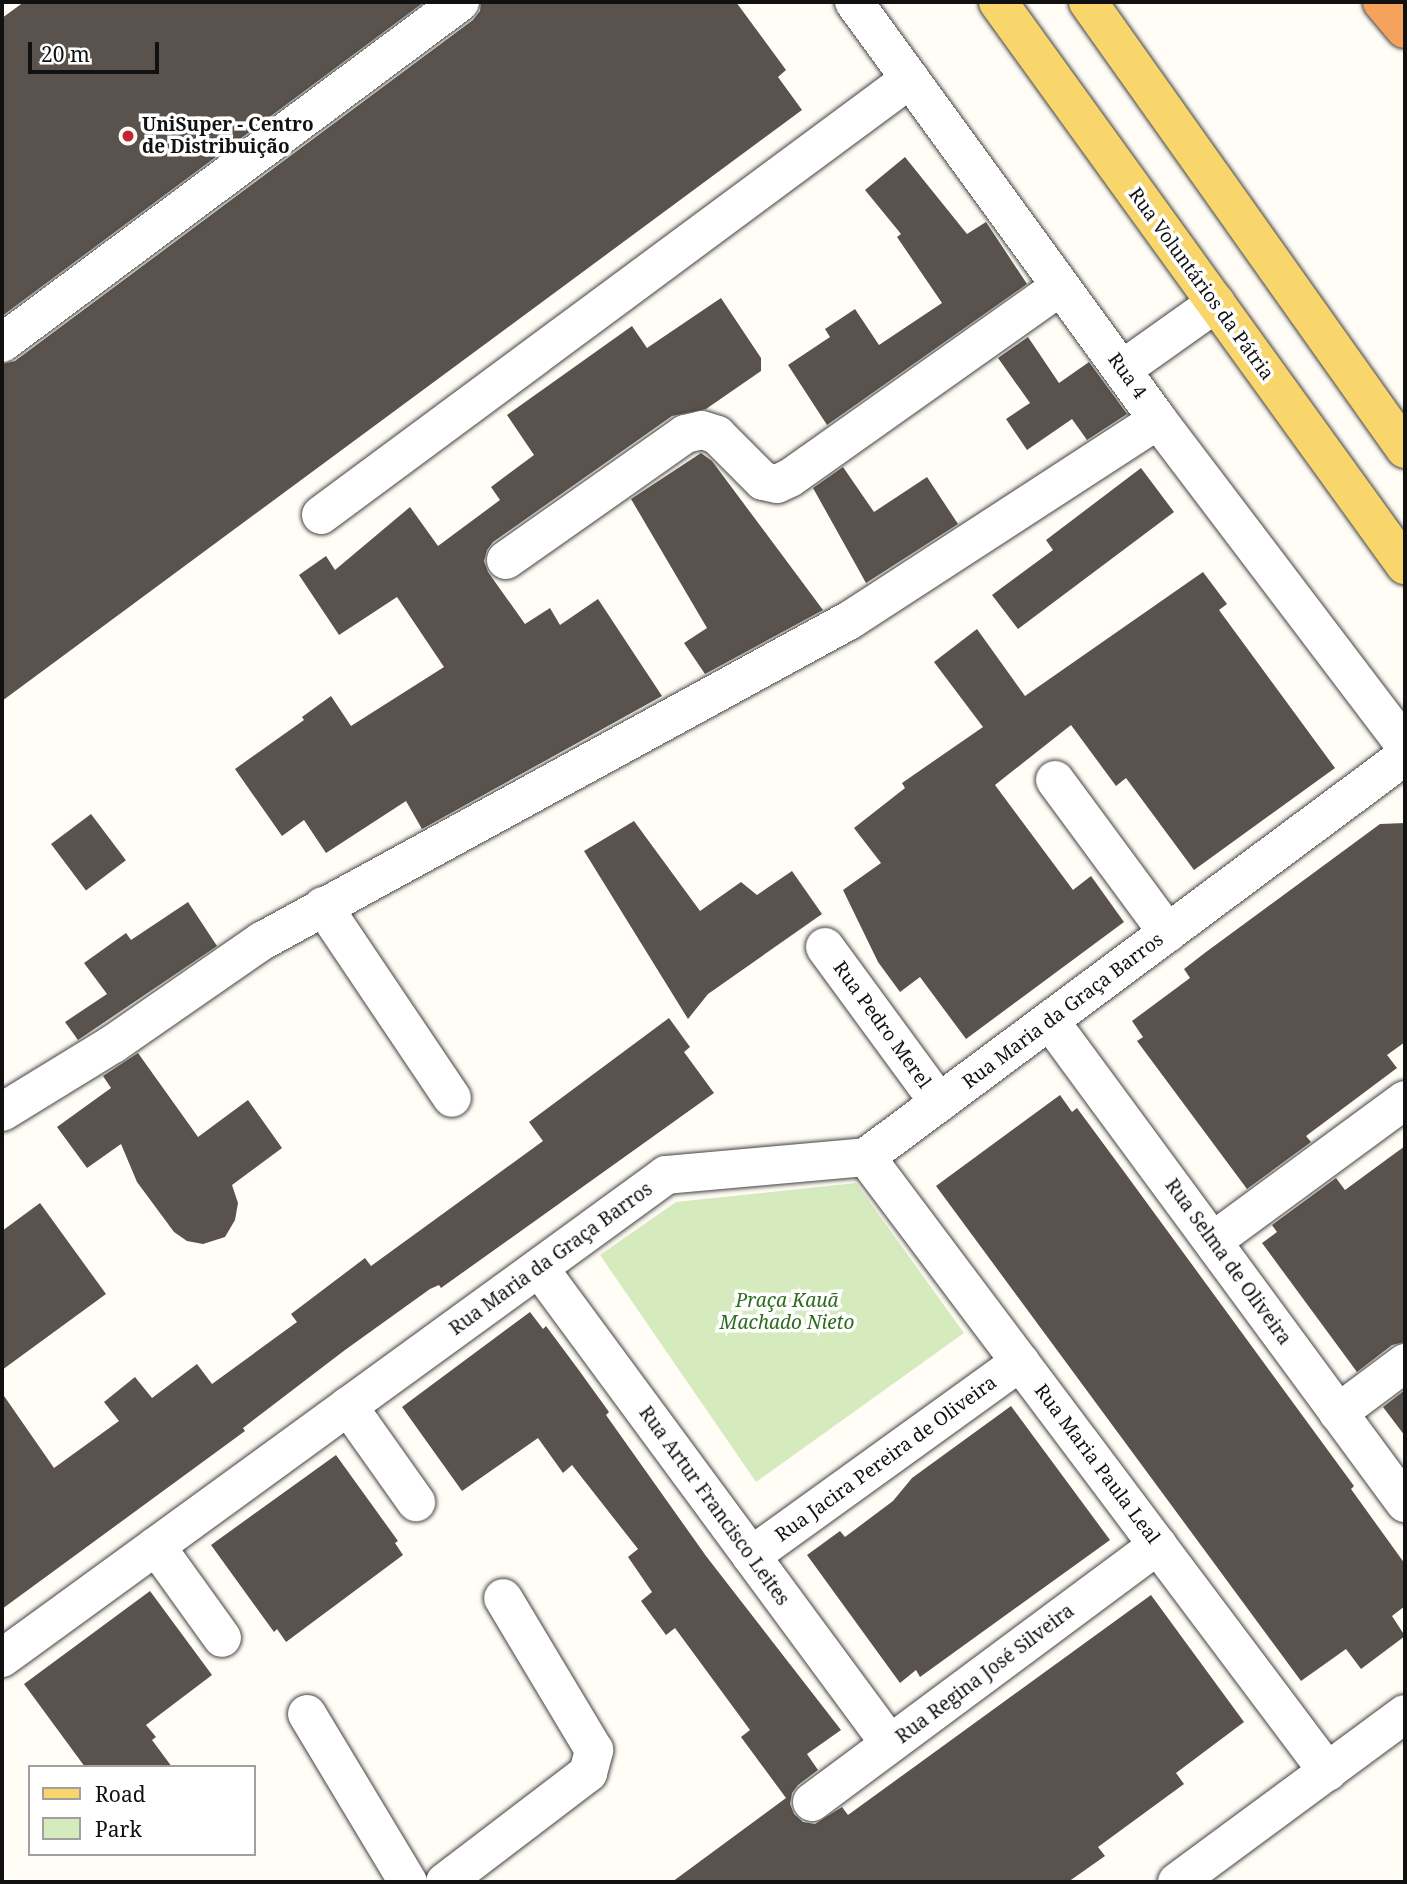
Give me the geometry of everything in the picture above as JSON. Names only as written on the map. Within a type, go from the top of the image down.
[{"type":"highway","points":[[1382,2],[1405,29]]},
{"type":"main road","name":"Rua Voluntários da Pátria","points":[[998,2],[1405,565]]},
{"type":"main road","points":[[1088,2],[1405,449]]},
{"type":"street","points":[[2,343],[460,2]]},
{"type":"street","name":"Rua 4","points":[[854,2],[1158,420],[1405,746]]},
{"type":"street","points":[[321,515],[910,79]]},
{"type":"street","points":[[506,560],[685,434],[702,429],[717,435],[763,481],[777,484],[790,478],[1060,287]]},
{"type":"street","points":[[1123,369],[1216,303]]},
{"type":"street","points":[[2,1112],[114,1044],[262,941],[850,620],[1158,420]]},
{"type":"street","name":"Rua Maria da Graça Barros","points":[[2,1658],[666,1175],[866,1157],[1405,756]]},
{"type":"street","points":[[1055,780],[1168,933]]},
{"type":"street","points":[[323,906],[452,1098]]},
{"type":"street","name":"Rua Pedro Merel","points":[[825,947],[939,1103]]},
{"type":"street","name":"Rua Selma de Oliveira","points":[[1050,1020],[1405,1503]]},
{"type":"street","points":[[1213,1241],[1405,1100]]},
{"type":"street","name":"Rua Maria Paula Leal","points":[[866,1157],[1328,1772]]},
{"type":"street","name":"Rua Artur Francisco Leites","points":[[538,1268],[890,1744]]},
{"type":"street","name":"Rua Jacira Pereira de Oliveira","points":[[751,1556],[1020,1362]]},
{"type":"street","points":[[1338,1413],[1405,1363]]},
{"type":"street","points":[[348,1406],[416,1502]]},
{"type":"street","name":"Rua Regina José Silveira","points":[[812,1802],[1158,1545]]},
{"type":"street","points":[[156,1546],[222,1638]]},
{"type":"street","points":[[445,1882],[588,1773],[594,1750],[503,1598]]},
{"type":"street","points":[[307,1714],[408,1882]]},
{"type":"street","points":[[1177,1882],[1405,1714]]},
{"type":"green space","name":"Praça Kauã Machado Nieto","points":[[856,1183],[964,1333],[756,1482],[600,1255],[676,1202]]},
{"type":"building","name":"UniSuper - Centro de Distribuição","points":[[24,2],[424,2],[2,316],[2,18]]},
{"type":"building","points":[[481,2],[736,2],[786,70],[778,77],[802,110],[2,701],[2,364],[15,361],[473,20],[480,11]]},
{"type":"building","points":[[905,157],[967,234],[986,222],[1027,284],[827,425],[788,365],[830,337],[825,329],[855,309],[879,345],[942,303],[897,237],[901,234],[865,190]]},
{"type":"building","points":[[721,298],[761,358],[761,371],[706,409],[672,416],[493,542],[484,561],[488,572],[525,624],[550,608],[560,625],[598,599],[662,696],[422,829],[406,801],[326,853],[304,820],[282,836],[235,769],[304,720],[302,717],[331,696],[351,726],[444,667],[397,597],[339,635],[299,575],[326,556],[335,570],[410,507],[438,546],[500,500],[491,487],[534,455],[507,415],[632,326],[647,348]]},
{"type":"building","points":[[1028,337],[1059,383],[1089,362],[1127,414],[1087,440],[1072,419],[1027,450],[1006,419],[1030,403],[998,358]]},
{"type":"building","points":[[701,453],[712,461],[823,610],[705,674],[684,643],[707,628],[631,499]]},
{"type":"building","points":[[843,467],[874,512],[927,477],[958,524],[866,583],[813,488]]},
{"type":"building","points":[[1141,468],[1174,512],[1018,629],[992,595],[1053,550],[1046,540]]},
{"type":"building","points":[[1203,572],[1227,604],[1219,610],[1335,768],[1194,870],[1126,778],[1116,786],[1071,725],[995,785],[1073,890],[1091,876],[1124,922],[966,1039],[920,977],[900,992],[878,962],[843,890],[881,863],[854,828],[905,788],[902,783],[983,727],[934,662],[977,629],[1025,696]]},
{"type":"building","points":[[91,814],[126,860],[86,890],[51,844]]},
{"type":"building","points":[[634,821],[700,911],[741,882],[757,895],[792,871],[822,914],[708,994],[688,1019],[584,851]]},
{"type":"building","points":[[1405,823],[1405,1042],[1387,1055],[1397,1068],[1306,1136],[1311,1142],[1247,1189],[1137,1041],[1143,1037],[1132,1021],[1190,978],[1184,969],[1380,824]]},
{"type":"building","points":[[188,902],[217,946],[78,1040],[65,1022],[107,994],[84,963],[126,933],[131,940]]},
{"type":"building","points":[[669,1018],[690,1047],[684,1052],[714,1093],[441,1288],[439,1285],[430,1289],[345,1350],[243,1428],[245,1431],[2,1609],[2,1393],[54,1468],[119,1421],[104,1402],[135,1377],[152,1398],[197,1364],[212,1384],[297,1322],[291,1314],[365,1258],[371,1266],[543,1141],[529,1122]]},
{"type":"building","points":[[138,1053],[198,1137],[248,1100],[282,1148],[232,1185],[238,1203],[235,1220],[225,1237],[203,1244],[187,1241],[174,1232],[137,1182],[121,1144],[87,1168],[57,1127],[111,1088],[103,1076]]},
{"type":"building","points":[[1060,1095],[1072,1112],[1077,1108],[1125,1173],[1354,1486],[1351,1489],[1405,1564],[1405,1606],[1392,1616],[1405,1636],[1361,1669],[1346,1649],[1301,1681],[936,1186]]},
{"type":"building","points":[[1405,1146],[1405,1342],[1392,1345],[1357,1372],[1262,1243],[1277,1232],[1272,1225],[1336,1178],[1345,1190]]},
{"type":"building","points":[[40,1203],[106,1294],[2,1370],[2,1231]]},
{"type":"building","points":[[530,1312],[543,1329],[546,1326],[578,1369],[609,1412],[606,1415],[706,1556],[841,1730],[807,1754],[818,1770],[798,1785],[792,1793],[790,1804],[794,1814],[803,1822],[815,1824],[842,1807],[848,1815],[1151,1595],[1244,1722],[1176,1773],[1184,1784],[1098,1847],[1105,1856],[1068,1882],[672,1882],[786,1798],[741,1737],[750,1730],[675,1628],[666,1635],[641,1601],[652,1592],[628,1557],[638,1549],[572,1465],[563,1473],[538,1438],[462,1491],[402,1407]]},
{"type":"building","points":[[1405,1390],[1405,1436],[1383,1407]]},
{"type":"building","points":[[1011,1406],[1110,1540],[920,1677],[916,1670],[900,1683],[807,1555],[840,1531],[845,1537],[893,1501],[912,1478]]},
{"type":"building","points":[[336,1455],[398,1541],[395,1543],[403,1555],[286,1642],[277,1629],[274,1632],[211,1545]]},
{"type":"building","points":[[150,1591],[212,1675],[146,1725],[156,1737],[152,1740],[171,1765],[84,1765],[24,1684]]},
{"type":"place","name":"UniSuper - Centro de Distribuição","points":[[128,136]]}]
